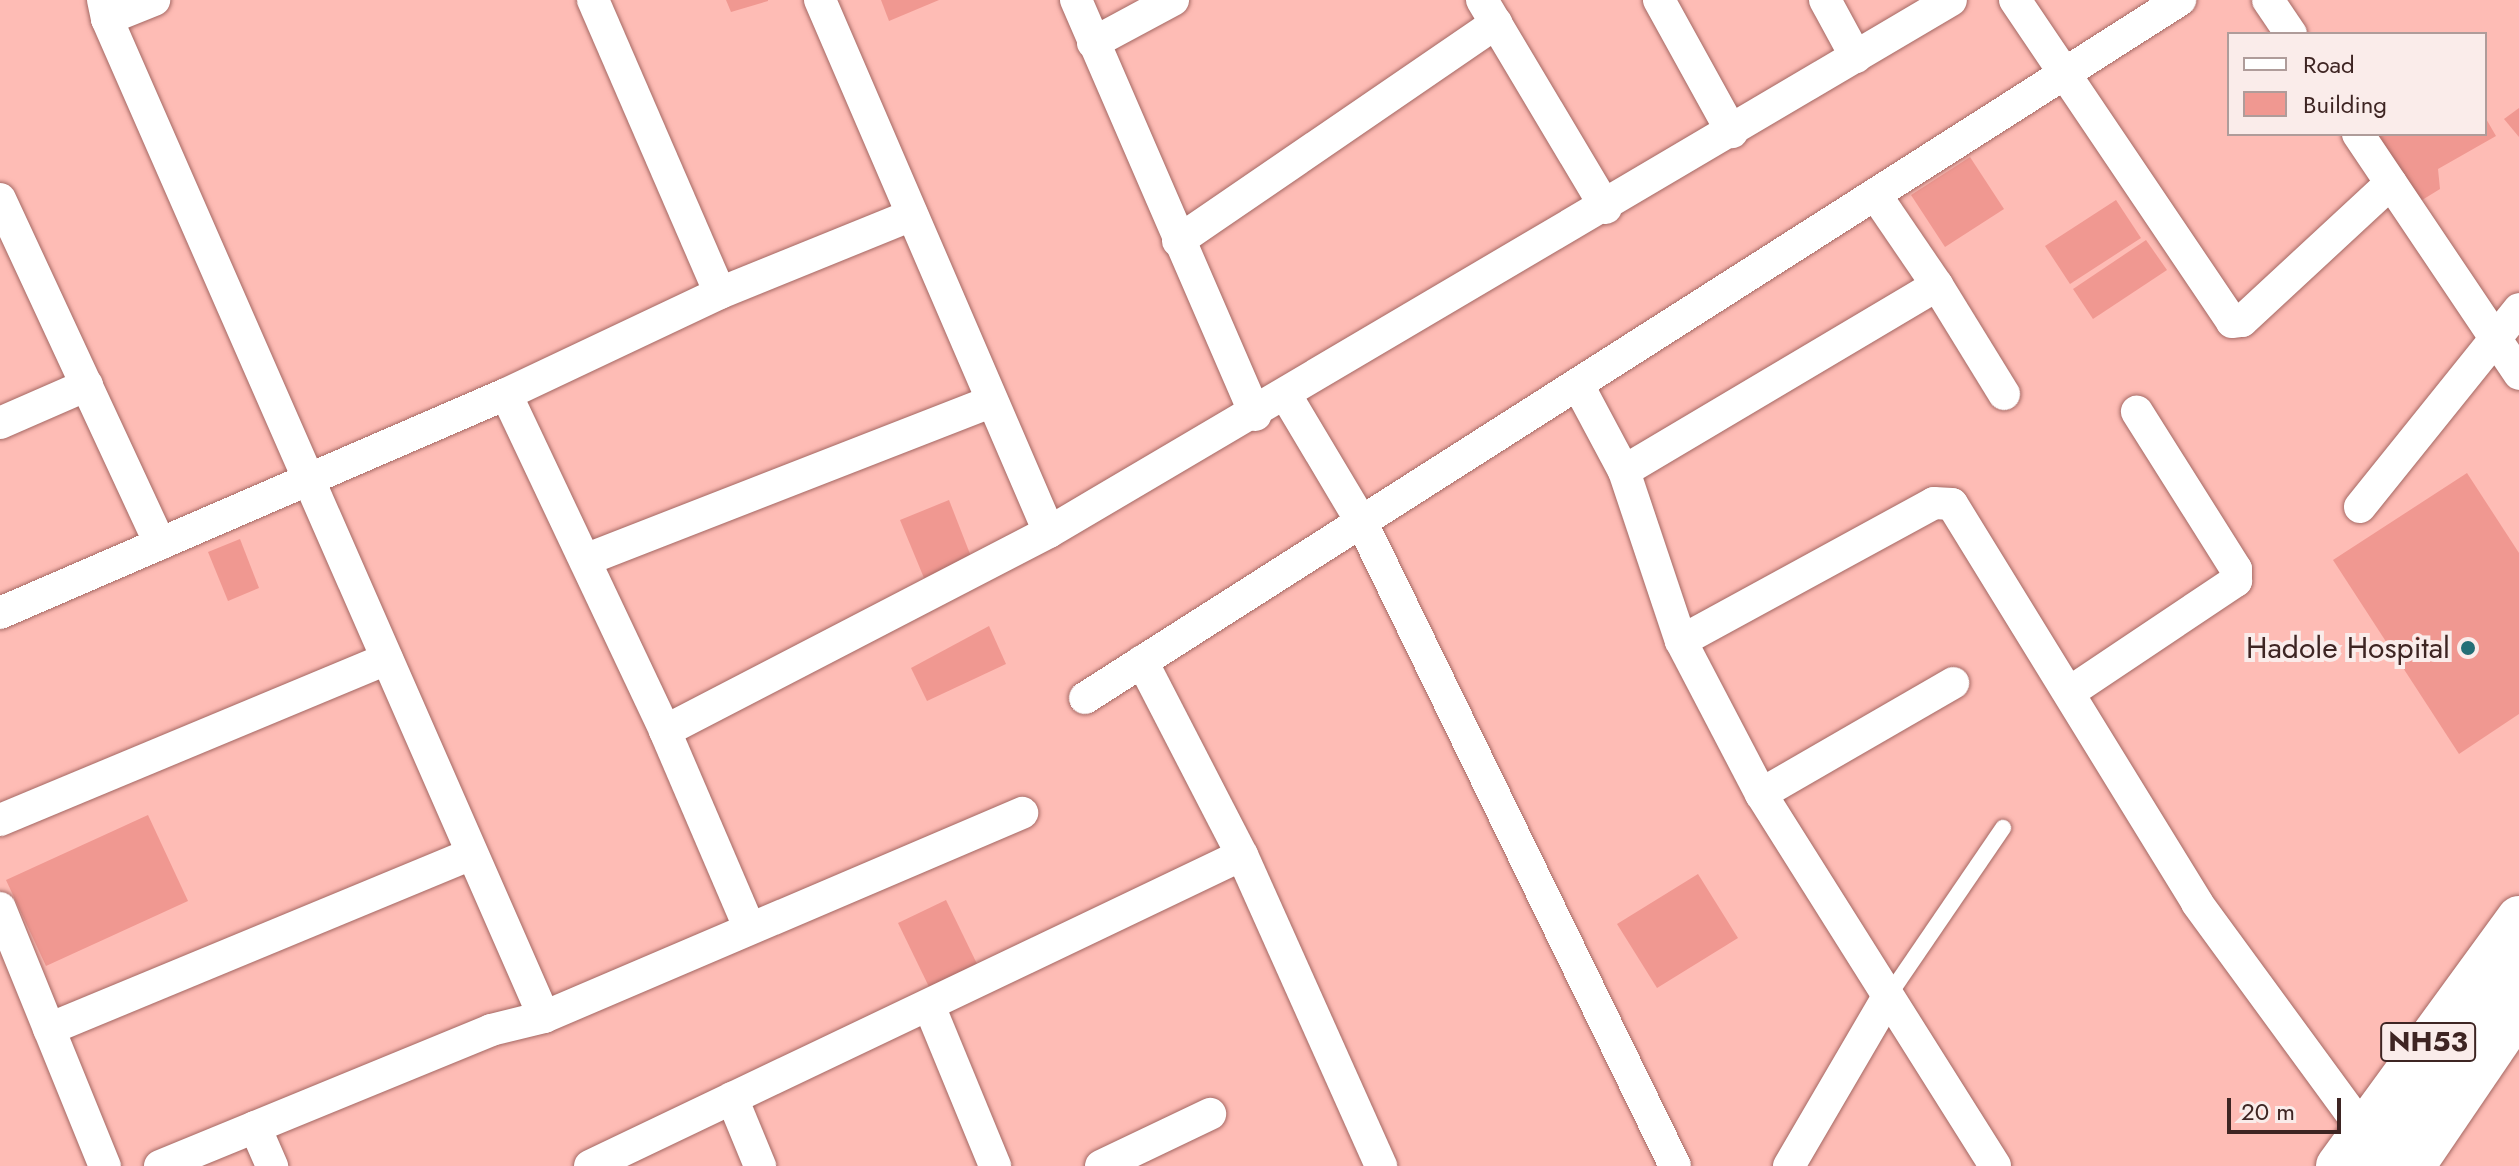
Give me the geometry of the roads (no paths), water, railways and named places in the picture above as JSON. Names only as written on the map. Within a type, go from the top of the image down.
[{"type":"main road","name":"NH53","points":[[2338,1166],[2372,1148],[2519,918]]},
{"type":"main road","points":[[2372,1148],[2519,973]]},
{"type":"main road","name":"NH53","points":[[2413,1166],[2519,1010]]},
{"type":"street","points":[[154,0],[105,10],[544,1017]]},
{"type":"street","points":[[593,0],[720,293]]},
{"type":"street","points":[[820,0],[1049,532]]},
{"type":"street","points":[[1076,0],[1256,415]]},
{"type":"street","points":[[1093,43],[1173,0]]},
{"type":"street","points":[[1659,0],[1732,132]]},
{"type":"street","points":[[1825,0],[1856,57]]},
{"type":"street","points":[[665,731],[1049,532],[1256,415],[1951,0]]},
{"type":"street","points":[[2015,0],[2232,322],[2242,321],[2391,183]]},
{"type":"street","points":[[1085,698],[2067,76],[2180,0]]},
{"type":"street","points":[[2268,0],[2290,32]]},
{"type":"street","points":[[1178,241],[1489,12],[1606,208]]},
{"type":"street","points":[[2359,136],[2519,374]]},
{"type":"street","points":[[0,197],[160,544]]},
{"type":"street","points":[[1877,197],[1937,285],[2004,394]]},
{"type":"street","points":[[0,613],[506,394],[720,293],[912,215]]},
{"type":"street","points":[[1624,471],[1937,285]]},
{"type":"street","points":[[2360,507],[2519,309]]},
{"type":"street","points":[[0,423],[87,385]]},
{"type":"street","points":[[1578,385],[1624,471],[1681,641],[1761,794],[1995,1166]]},
{"type":"street","points":[[506,394],[665,731],[748,925]]},
{"type":"street","points":[[1287,397],[1361,521],[1675,1166]]},
{"type":"street","points":[[585,560],[992,401]]},
{"type":"street","points":[[2070,692],[2236,581],[2236,569],[2137,412]]},
{"type":"street","points":[[1681,641],[1934,503],[1952,504],[2197,903],[2372,1148]]},
{"type":"street","points":[[0,820],[387,659]]},
{"type":"street","points":[[1142,661],[1242,855],[1381,1166]]},
{"type":"street","points":[[1761,794],[1953,683]]},
{"type":"street","points":[[160,1166],[491,1030],[544,1017],[748,925],[1022,813]]},
{"type":"street","points":[[49,1029],[471,854]]},
{"type":"street","points":[[590,1166],[930,1008],[1242,855]]},
{"type":"street","points":[[0,908],[105,1166]]},
{"type":"street","points":[[1789,1166],[1887,998]]},
{"type":"street","points":[[930,1008],[995,1166]]},
{"type":"street","points":[[732,1098],[760,1166]]},
{"type":"street","points":[[1101,1166],[1210,1114]]},
{"type":"street","points":[[255,1127],[272,1166]]},
{"type":"lane","points":[[1887,998],[2003,828]]},
{"type":"place","name":"Hadole Hospital","points":[[2468,648]]}]
